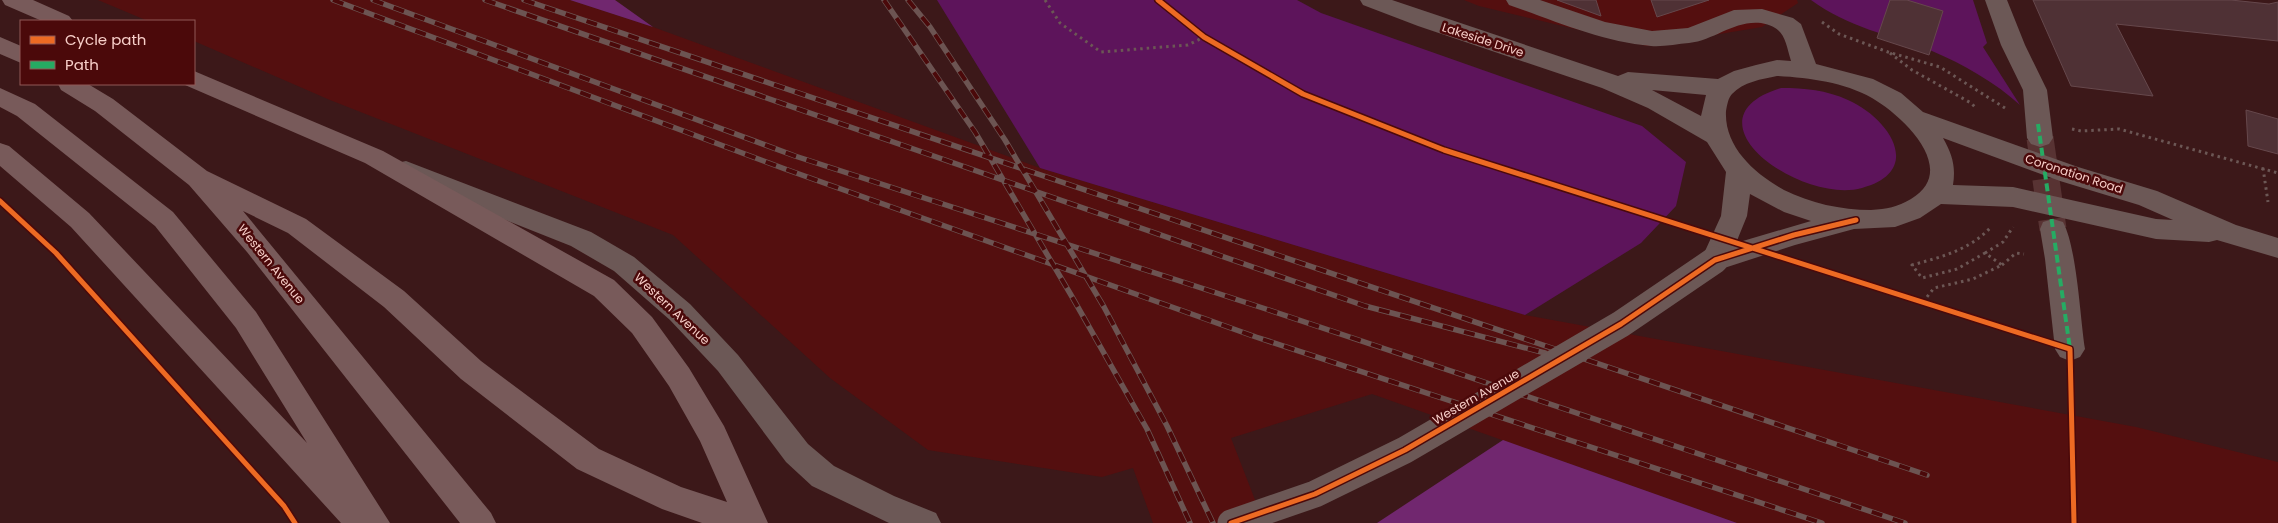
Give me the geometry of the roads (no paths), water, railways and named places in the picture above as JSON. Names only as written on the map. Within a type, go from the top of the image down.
[{"type":"highway","points":[[12,0],[59,20]]},
{"type":"highway","points":[[0,45],[20,55]]},
{"type":"highway","points":[[195,79],[374,157],[596,284],[642,325],[679,377],[713,435],[752,523]]},
{"type":"highway","name":"Western Avenue","points":[[72,85],[104,105],[198,178],[256,245],[480,523]]},
{"type":"highway","points":[[0,96],[26,110],[164,220],[246,320],[374,523]]},
{"type":"highway","points":[[0,152],[80,220],[362,523]]},
{"type":"highway","points":[[198,178],[297,226],[394,299],[472,370],[588,459],[673,499],[746,523]]},
{"type":"street","name":"Lakeside Drive","points":[[1371,0],[1405,14],[1596,77],[1664,105],[1716,134]]},
{"type":"street","points":[[1517,0],[1601,29],[1652,39],[1692,35],[1734,17],[1762,16],[1785,22],[1793,29],[1806,69]]},
{"type":"street","points":[[1996,0],[2035,90],[2039,131]]},
{"type":"street","points":[[1777,68],[1806,69],[1856,80],[1891,98],[1918,119],[1937,145],[1942,160],[1943,177],[1936,194],[1923,206],[1894,218],[1856,220],[1814,212],[1786,203],[1757,186],[1727,156],[1716,134],[1713,109],[1722,88],[1747,74],[1777,68]]},
{"type":"street","name":"Lakeside Drive","points":[[1596,77],[1668,85],[1722,88]]},
{"type":"street","name":"Coronation Road","points":[[1918,119],[2069,174],[2148,198],[2228,233],[2278,248]]},
{"type":"street","name":"Western Avenue","points":[[374,157],[582,239],[624,264],[680,312],[728,363],[797,453],[823,476],[875,502],[925,523]]},
{"type":"street","points":[[1715,260],[1734,216],[1739,170]]},
{"type":"street","name":"Coronation Road","points":[[1936,194],[2013,197],[2156,229],[2228,233]]},
{"type":"street","name":"Western Avenue","points":[[1231,523],[1315,494],[1406,450],[1621,324],[1715,260],[1794,235],[1856,220]]},
{"type":"street","points":[[2053,229],[2059,258],[2070,349]]},
{"type":"tunnel","points":[[2040,138],[2053,229]]},
{"type":"railway","points":[[333,0],[785,169],[1053,265]]},
{"type":"railway","points":[[373,0],[795,156],[1035,234]]},
{"type":"railway","points":[[485,0],[1003,180]]},
{"type":"railway","points":[[524,0],[990,158]]},
{"type":"railway","points":[[884,0],[975,132],[990,158]]},
{"type":"railway","points":[[908,0],[930,27],[1022,169]]},
{"type":"railway","points":[[990,158],[1022,169]]},
{"type":"railway","points":[[990,158],[1003,180]]},
{"type":"railway","points":[[1022,169],[1927,475]]},
{"type":"railway","points":[[1022,169],[1035,191]]},
{"type":"railway","points":[[1003,180],[1035,191]]},
{"type":"railway","points":[[1003,180],[1035,234]]},
{"type":"railway","points":[[1035,191],[1365,306],[1545,353]]},
{"type":"railway","points":[[1035,191],[1067,244]]},
{"type":"railway","points":[[1035,234],[1067,244]]},
{"type":"railway","points":[[1035,234],[1053,265]]},
{"type":"railway","points":[[1067,244],[1905,523]]},
{"type":"railway","points":[[1067,244],[1086,276]]},
{"type":"railway","points":[[1053,265],[1086,276]]},
{"type":"railway","points":[[1053,265],[1147,429],[1190,523]]},
{"type":"railway","points":[[1086,276],[1256,337],[1822,523]]},
{"type":"railway","points":[[1086,276],[1167,426],[1213,523]]}]
